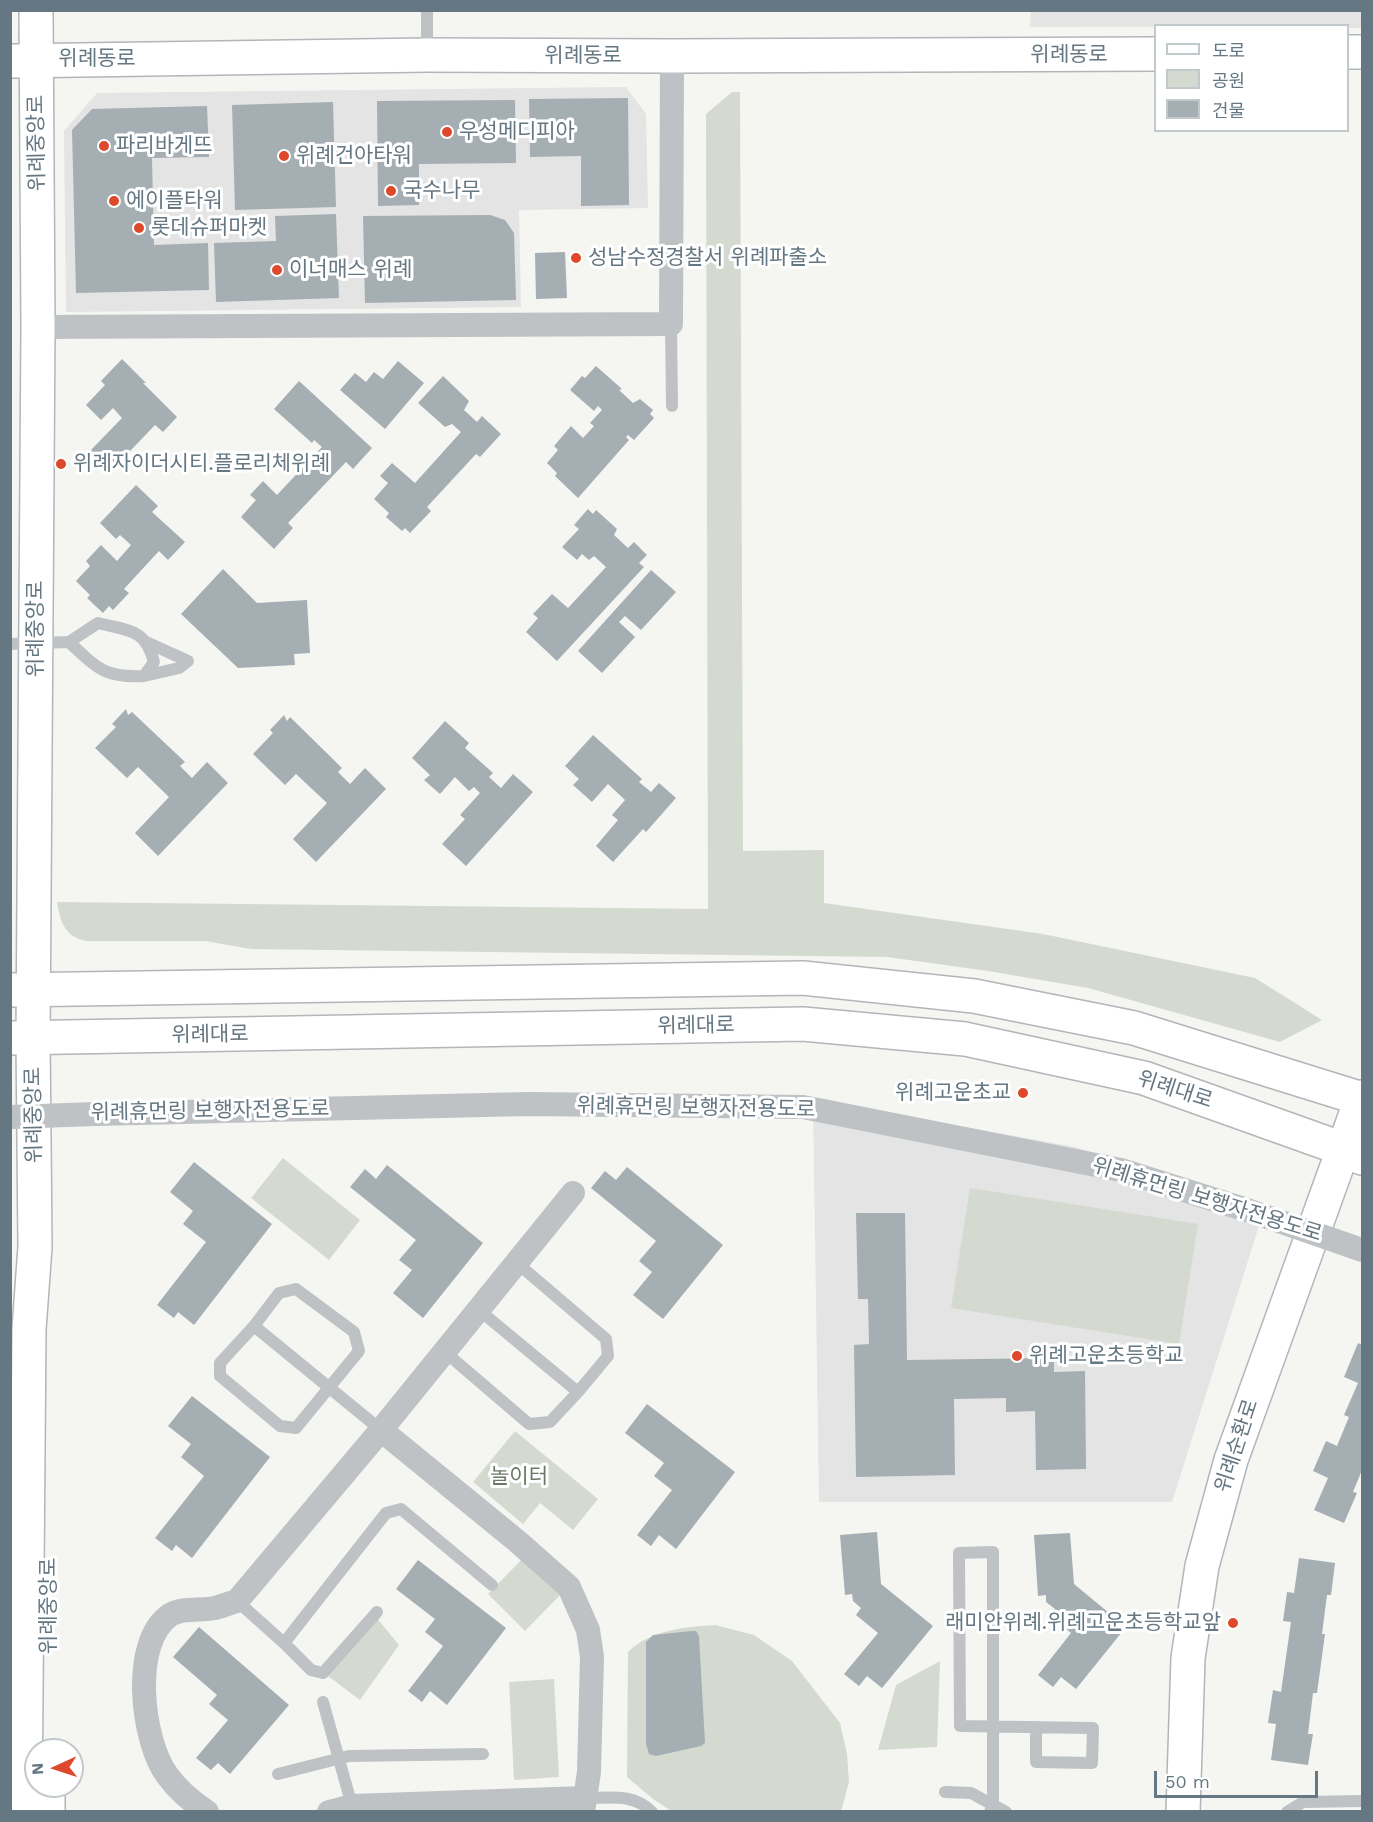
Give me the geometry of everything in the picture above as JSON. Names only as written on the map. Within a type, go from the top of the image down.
[{"type":"main road","name":"위례중앙로","points":[[36,10],[23,60],[38,327],[23,644],[22,1038],[35,1247],[51,1332],[48,1738]]},
{"type":"main road","name":"위례동로","points":[[23,60],[427,55],[1154,54]]},
{"type":"main road","points":[[22,990],[803,978],[974,996],[1134,1028],[1362,1098]]},
{"type":"main road","name":"위례대로","points":[[22,1038],[803,1024],[965,1039],[1144,1078],[1353,1153]]},
{"type":"main road","name":"위례순환로","points":[[1183,1812],[1188,1658],[1202,1566],[1231,1460],[1353,1153],[1362,1098]]},
{"type":"main road","name":"위례중앙로","points":[[25,1812],[29,1329],[35,1247]]},
{"type":"street","points":[[38,327],[671,324],[672,56]]},
{"type":"street","name":"위례휴먼링 보행자전용도로","points":[[10,1117],[528,1104],[803,1107],[1121,1170],[1362,1250]]},
{"type":"street","points":[[207,1812],[185,1795],[166,1774],[153,1745],[144,1701],[147,1653],[157,1630],[171,1614],[215,1608],[237,1601],[381,1430],[573,1193]]},
{"type":"street","points":[[354,1809],[584,1805],[590,1772],[592,1657],[588,1630],[569,1587],[518,1541],[381,1430]]},
{"type":"lane","points":[[427,10],[427,55]]},
{"type":"lane","points":[[671,324],[672,406]]},
{"type":"lane","points":[[23,644],[69,642],[99,623],[142,636],[150,647],[154,662],[144,676]]},
{"type":"lane","points":[[69,642],[98,669],[121,677],[144,676],[178,668],[188,661],[146,642]]},
{"type":"lane","points":[[445,1352],[529,1424],[550,1422],[609,1356],[606,1339],[517,1263]]},
{"type":"lane","points":[[296,1289],[354,1332],[359,1351],[329,1388],[296,1428],[280,1426],[220,1376],[220,1363],[254,1326],[279,1293],[296,1289]]},
{"type":"lane","points":[[479,1310],[578,1392]]},
{"type":"lane","points":[[254,1326],[381,1430]]},
{"type":"lane","points":[[284,1643],[386,1513],[401,1509],[492,1585]]},
{"type":"lane","points":[[992,1808],[993,1727],[993,1552],[959,1553],[960,1726],[993,1727],[1036,1727],[1093,1728],[1092,1763],[1036,1762],[1036,1727]]},
{"type":"lane","points":[[237,1601],[310,1670],[323,1673],[377,1612]]},
{"type":"lane","points":[[323,1702],[354,1809]]},
{"type":"lane","points":[[278,1774],[349,1756],[483,1754]]},
{"type":"lane","points":[[945,1792],[971,1793],[992,1808],[1006,1812]]},
{"type":"lane","points":[[584,1805],[626,1797],[643,1803],[652,1812]]},
{"type":"lane","points":[[1287,1812],[1303,1802],[1362,1801]]},
{"type":"shaded area","points":[[1031,11],[1362,11],[1362,28],[1349,28],[1349,24],[1154,24],[1154,27],[1030,27]]},
{"type":"shaded area","points":[[626,87],[646,114],[648,208],[519,210],[521,307],[66,312],[64,131],[97,93]]},
{"type":"shaded area","name":"위례고운초등학교","points":[[813,1099],[1075,1147],[1264,1210],[1172,1502],[819,1502]]},
{"type":"green space","points":[[732,92],[740,92],[743,851],[824,850],[824,903],[1043,934],[1255,978],[1322,1020],[1280,1042],[1088,988],[887,957],[251,949],[205,941],[86,941],[68,932],[60,916],[57,902],[708,909],[706,114]]},
{"type":"green space","points":[[283,1158],[360,1220],[329,1260],[251,1198]]},
{"type":"green space","points":[[970,1188],[1198,1224],[1179,1344],[951,1308]]},
{"type":"green space","name":"놀이터","points":[[515,1431],[598,1499],[573,1530],[540,1503],[523,1524],[473,1482]]},
{"type":"green space","points":[[526,1555],[563,1592],[525,1631],[488,1594]]},
{"type":"green space","points":[[376,1617],[399,1645],[360,1700],[328,1676]]},
{"type":"green space","points":[[715,1625],[754,1635],[792,1661],[840,1723],[847,1754],[849,1782],[841,1811],[673,1812],[627,1777],[628,1652],[657,1634]]},
{"type":"green space","points":[[940,1661],[937,1747],[878,1750],[896,1685]]},
{"type":"green space","points":[[554,1679],[559,1777],[514,1780],[509,1682]]},
{"type":"building","points":[[628,98],[629,205],[581,206],[581,156],[530,157],[529,99]]},
{"type":"building","name":"우성메디피아","points":[[515,100],[516,163],[419,164],[419,205],[378,206],[377,101]]},
{"type":"building","name":"위례건아타워","points":[[333,102],[336,207],[235,210],[232,105]]},
{"type":"building","name":"에이플타워","points":[[207,106],[209,157],[152,158],[154,245],[208,243],[209,290],[76,293],[72,130],[92,109]]},
{"type":"building","name":"이너매스 위례","points":[[336,214],[339,298],[216,302],[214,243],[276,241],[275,216]]},
{"type":"building","points":[[490,215],[505,220],[514,233],[516,300],[365,303],[363,216]]},
{"type":"building","points":[[565,252],[567,298],[536,299],[535,253]]},
{"type":"building","points":[[122,359],[177,417],[163,432],[155,425],[110,472],[89,452],[122,418],[113,408],[101,420],[86,405],[105,385],[101,381]]},
{"type":"building","points":[[398,361],[424,383],[385,429],[340,390],[355,373],[366,382],[374,372],[383,379]]},
{"type":"building","points":[[596,366],[622,389],[619,390],[633,403],[640,399],[653,410],[650,414],[654,418],[634,440],[628,435],[626,437],[629,440],[578,498],[555,476],[557,473],[547,463],[558,450],[554,446],[571,426],[583,438],[594,426],[590,423],[602,410],[598,406],[594,411],[570,390],[582,376],[585,378]]},
{"type":"building","points":[[443,376],[469,401],[464,410],[477,422],[482,416],[501,434],[480,457],[476,454],[427,507],[431,511],[410,533],[405,528],[402,531],[386,517],[389,513],[374,499],[388,483],[380,476],[392,463],[415,483],[461,432],[452,424],[445,427],[418,403]]},
{"type":"building","points":[[299,381],[372,448],[353,469],[346,462],[288,523],[293,528],[274,549],[241,517],[256,500],[250,495],[263,481],[277,495],[322,447],[314,440],[312,443],[274,409]]},
{"type":"building","points":[[136,485],[158,506],[152,512],[185,542],[168,560],[159,551],[124,589],[129,593],[113,610],[109,606],[103,613],[87,598],[90,595],[76,581],[90,566],[86,561],[101,545],[117,561],[131,545],[120,535],[116,539],[100,523]]},
{"type":"building","points":[[588,509],[593,514],[596,510],[617,529],[614,535],[628,548],[634,542],[647,555],[639,563],[644,567],[557,661],[526,632],[538,618],[533,614],[552,594],[568,608],[606,567],[594,556],[589,560],[582,554],[577,560],[562,547],[579,529],[574,525]]},
{"type":"building","points":[[223,569],[257,603],[307,600],[310,653],[294,654],[295,665],[238,668],[181,614]]},
{"type":"building","points":[[651,570],[676,592],[641,630],[625,616],[619,622],[635,637],[602,673],[578,651]]},
{"type":"building","points":[[126,709],[128,715],[132,712],[185,762],[180,766],[192,778],[207,762],[228,783],[158,856],[135,833],[169,797],[138,767],[127,778],[95,748],[116,727],[112,724]]},
{"type":"building","points":[[284,715],[287,721],[290,717],[342,768],[338,772],[350,784],[365,768],[386,789],[316,862],[293,839],[327,803],[296,774],[285,785],[253,754],[273,733],[270,730]]},
{"type":"building","points":[[445,721],[469,743],[465,748],[493,773],[489,777],[501,788],[513,774],[533,792],[466,866],[442,844],[465,819],[460,815],[480,793],[474,787],[469,791],[455,777],[440,794],[424,780],[430,775],[412,758]]},
{"type":"building","points":[[593,735],[642,779],[639,782],[651,792],[659,783],[676,798],[646,832],[643,829],[613,862],[596,846],[618,820],[612,815],[625,800],[608,784],[592,802],[573,785],[579,779],[565,766]]},
{"type":"building","points":[[194,1162],[272,1224],[194,1325],[178,1312],[174,1318],[157,1305],[206,1242],[183,1224],[193,1211],[170,1192]]},
{"type":"building","points":[[387,1165],[483,1243],[423,1318],[393,1293],[412,1270],[399,1260],[416,1240],[350,1187],[365,1169],[376,1179]]},
{"type":"building","points":[[627,1167],[723,1245],[663,1319],[633,1295],[652,1272],[639,1261],[656,1241],[591,1188],[605,1171],[616,1180]]},
{"type":"building","points":[[856,1213],[905,1213],[907,1360],[1054,1358],[1054,1372],[1085,1371],[1086,1469],[1036,1470],[1035,1411],[1006,1412],[1006,1398],[954,1399],[955,1475],[856,1477],[854,1345],[869,1344],[868,1299],[858,1299]]},
{"type":"building","points":[[1358,1343],[1362,1345],[1362,1470],[1353,1492],[1357,1493],[1344,1523],[1314,1510],[1328,1478],[1313,1471],[1326,1441],[1337,1446],[1349,1417],[1344,1415],[1358,1383],[1344,1377]]},
{"type":"building","points":[[192,1396],[270,1457],[192,1558],[176,1545],[172,1551],[155,1538],[204,1476],[181,1457],[191,1444],[168,1426]]},
{"type":"building","points":[[647,1404],[735,1472],[676,1549],[659,1535],[651,1546],[637,1535],[672,1490],[654,1476],[664,1463],[625,1433]]},
{"type":"building","points":[[877,1532],[881,1584],[933,1626],[882,1688],[867,1676],[859,1686],[844,1674],[878,1633],[856,1615],[861,1608],[853,1601],[852,1594],[845,1595],[840,1535]]},
{"type":"building","points":[[1070,1533],[1074,1584],[1126,1627],[1076,1689],[1061,1677],[1053,1687],[1038,1675],[1071,1633],[1050,1615],[1055,1609],[1046,1602],[1046,1595],[1038,1596],[1034,1535]]},
{"type":"building","points":[[1299,1558],[1335,1563],[1331,1595],[1327,1595],[1322,1634],[1325,1634],[1317,1693],[1313,1693],[1308,1734],[1313,1734],[1308,1765],[1271,1760],[1276,1724],[1268,1723],[1273,1690],[1281,1692],[1291,1622],[1283,1621],[1287,1592],[1294,1593]]},
{"type":"building","points":[[418,1560],[506,1628],[447,1705],[430,1691],[422,1702],[408,1691],[443,1646],[425,1632],[435,1619],[396,1589]]},
{"type":"building","points":[[199,1627],[289,1705],[230,1774],[218,1763],[211,1770],[196,1758],[228,1720],[209,1704],[217,1695],[173,1657]]},
{"type":"building","points":[[696,1631],[699,1636],[705,1743],[701,1746],[656,1756],[649,1754],[646,1744],[646,1642],[653,1635]]},
{"type":"place","name":"우성메디피아","points":[[447,132]]},
{"type":"place","name":"파리바게뜨","points":[[104,146]]},
{"type":"place","name":"위례건아타워","points":[[284,156]]},
{"type":"place","name":"국수나무","points":[[391,191]]},
{"type":"place","name":"에이플타워","points":[[114,201]]},
{"type":"place","name":"롯데슈퍼마켓","points":[[139,228]]},
{"type":"place","name":"성남수정경찰서 위례파출소","points":[[576,258]]},
{"type":"place","name":"이너매스 위례","points":[[277,270]]},
{"type":"place","name":"위례자이더시티.플로리체위례","points":[[61,464]]},
{"type":"place","name":"위례고운초교","points":[[1023,1093]]},
{"type":"place","name":"위례고운초등학교","points":[[1017,1356]]},
{"type":"place","name":"래미안위례.위례고운초등학교앞","points":[[1233,1623]]}]
